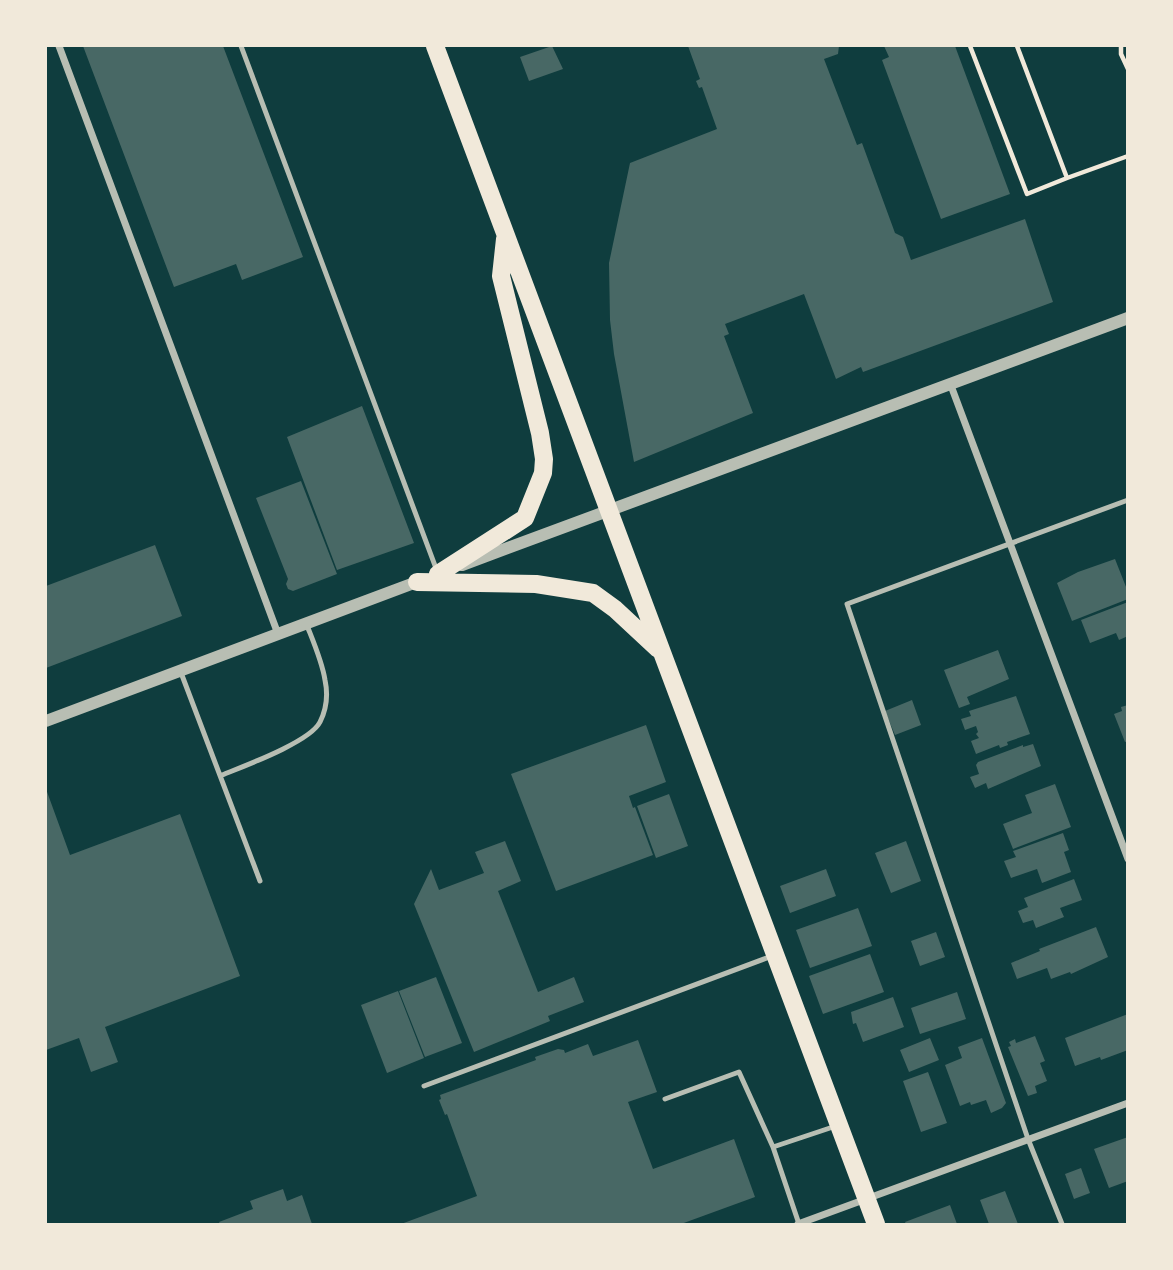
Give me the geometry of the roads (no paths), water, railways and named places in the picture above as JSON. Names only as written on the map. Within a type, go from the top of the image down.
[{"type":"main road","points":[[435,46],[876,1224]]},
{"type":"main road","points":[[438,574],[525,518],[544,473],[540,433],[501,276],[505,232]]},
{"type":"main road","points":[[417,582],[536,584],[593,593],[615,609],[662,653]]},
{"type":"street","points":[[60,46],[278,634]]},
{"type":"street","points":[[46,720],[1128,317]]},
{"type":"street","points":[[950,383],[1128,859]]},
{"type":"street","points":[[799,1224],[1128,1103]]},
{"type":"lane","points":[[241,46],[438,574]]},
{"type":"lane","points":[[1062,1224],[1028,1139],[847,604],[1128,500]]},
{"type":"lane","points":[[222,775],[281,749],[313,731],[320,722],[327,703],[325,676],[306,623]]},
{"type":"lane","points":[[180,670],[260,881]]},
{"type":"lane","points":[[424,1086],[775,955]]},
{"type":"lane","points":[[666,1098],[739,1072],[773,1147],[799,1224]]},
{"type":"lane","points":[[773,1147],[839,1125]]}]
